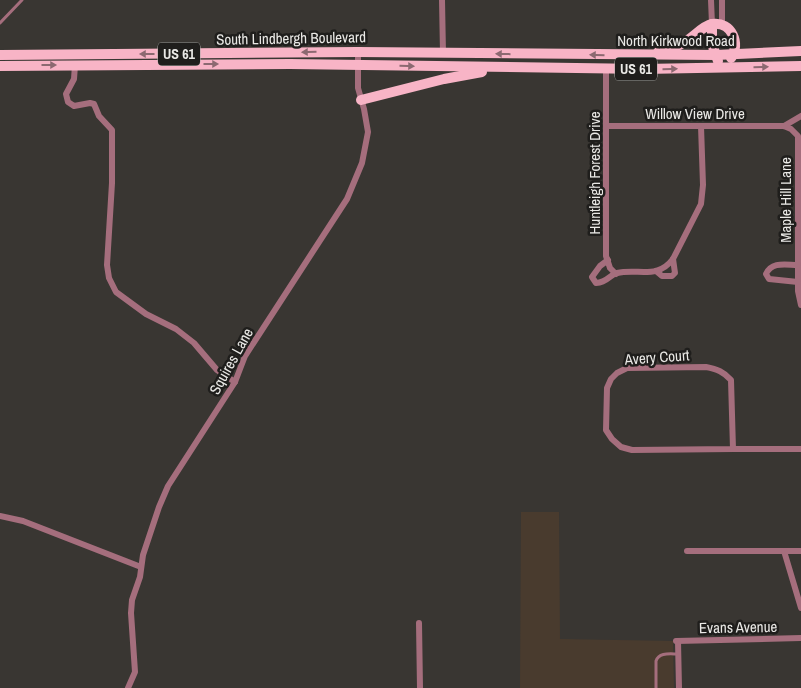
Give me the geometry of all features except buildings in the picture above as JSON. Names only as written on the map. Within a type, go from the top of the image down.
[{"type":"main road","points":[[644,56],[683,44],[706,27],[717,24],[734,34],[736,48],[733,55],[722,68],[712,44],[717,24]]},
{"type":"main road","name":"North Kirkwood Road","points":[[552,54],[733,55],[801,51]]},
{"type":"main road","name":"South Lindbergh Boulevard","points":[[0,55],[358,52],[552,54]]},
{"type":"main road","name":"South Lindbergh Boulevard","points":[[0,66],[290,64],[551,68]]},
{"type":"main road","name":"North Kirkwood Road","points":[[551,68],[801,66]]},
{"type":"main road","points":[[361,100],[444,79],[506,68]]},
{"type":"street","points":[[442,0],[443,53]]},
{"type":"street","points":[[711,0],[717,24]]},
{"type":"street","points":[[717,24],[722,0]]},
{"type":"street","name":"Squires Lane","points":[[128,688],[135,672],[131,613],[132,600],[159,507],[168,486],[236,382],[245,356],[347,199],[356,180],[362,163],[368,132],[358,88],[358,52]]},
{"type":"street","points":[[76,65],[74,80],[66,94],[68,102],[74,106],[94,104],[99,116],[112,130],[112,182],[107,265],[109,278],[116,292],[146,314],[176,329],[194,343],[217,370],[236,382]]},
{"type":"street","name":"Huntleigh Forest Drive","points":[[606,69],[606,256],[610,268],[616,274]]},
{"type":"street","points":[[784,126],[801,116]]},
{"type":"street","name":"Willow View Drive","points":[[606,126],[784,126]]},
{"type":"street","points":[[608,260],[592,277],[596,282],[604,282],[616,274],[650,273],[668,265],[673,259],[701,204],[703,185],[702,126]]},
{"type":"street","name":"Maple Hill Lane","points":[[784,126],[799,134],[798,282],[801,306]]},
{"type":"street","points":[[656,271],[662,276],[672,276],[675,273],[673,259]]},
{"type":"street","name":"Maple Hill Lane","points":[[798,265],[774,265],[769,268],[766,274],[769,279],[776,281],[798,282]]},
{"type":"street","name":"Avery Court","points":[[733,449],[731,380],[726,374],[717,369],[706,367],[627,368],[617,373],[611,379],[607,388],[606,430],[621,447],[632,450],[801,449]]},
{"type":"street","points":[[0,516],[23,521],[141,566]]},
{"type":"street","points":[[687,551],[801,551]]},
{"type":"street","points":[[784,551],[801,608]]},
{"type":"street","points":[[419,623],[420,688]]},
{"type":"street","name":"Evans Avenue","points":[[678,654],[677,641],[801,638]]},
{"type":"street","points":[[678,654],[679,688]]},
{"type":"lane","points":[[0,23],[22,0]]},
{"type":"lane","points":[[656,688],[657,657],[678,654]]},
{"type":"shaded area","points":[[521,512],[559,512],[560,639],[673,641],[674,688],[520,688]]}]
